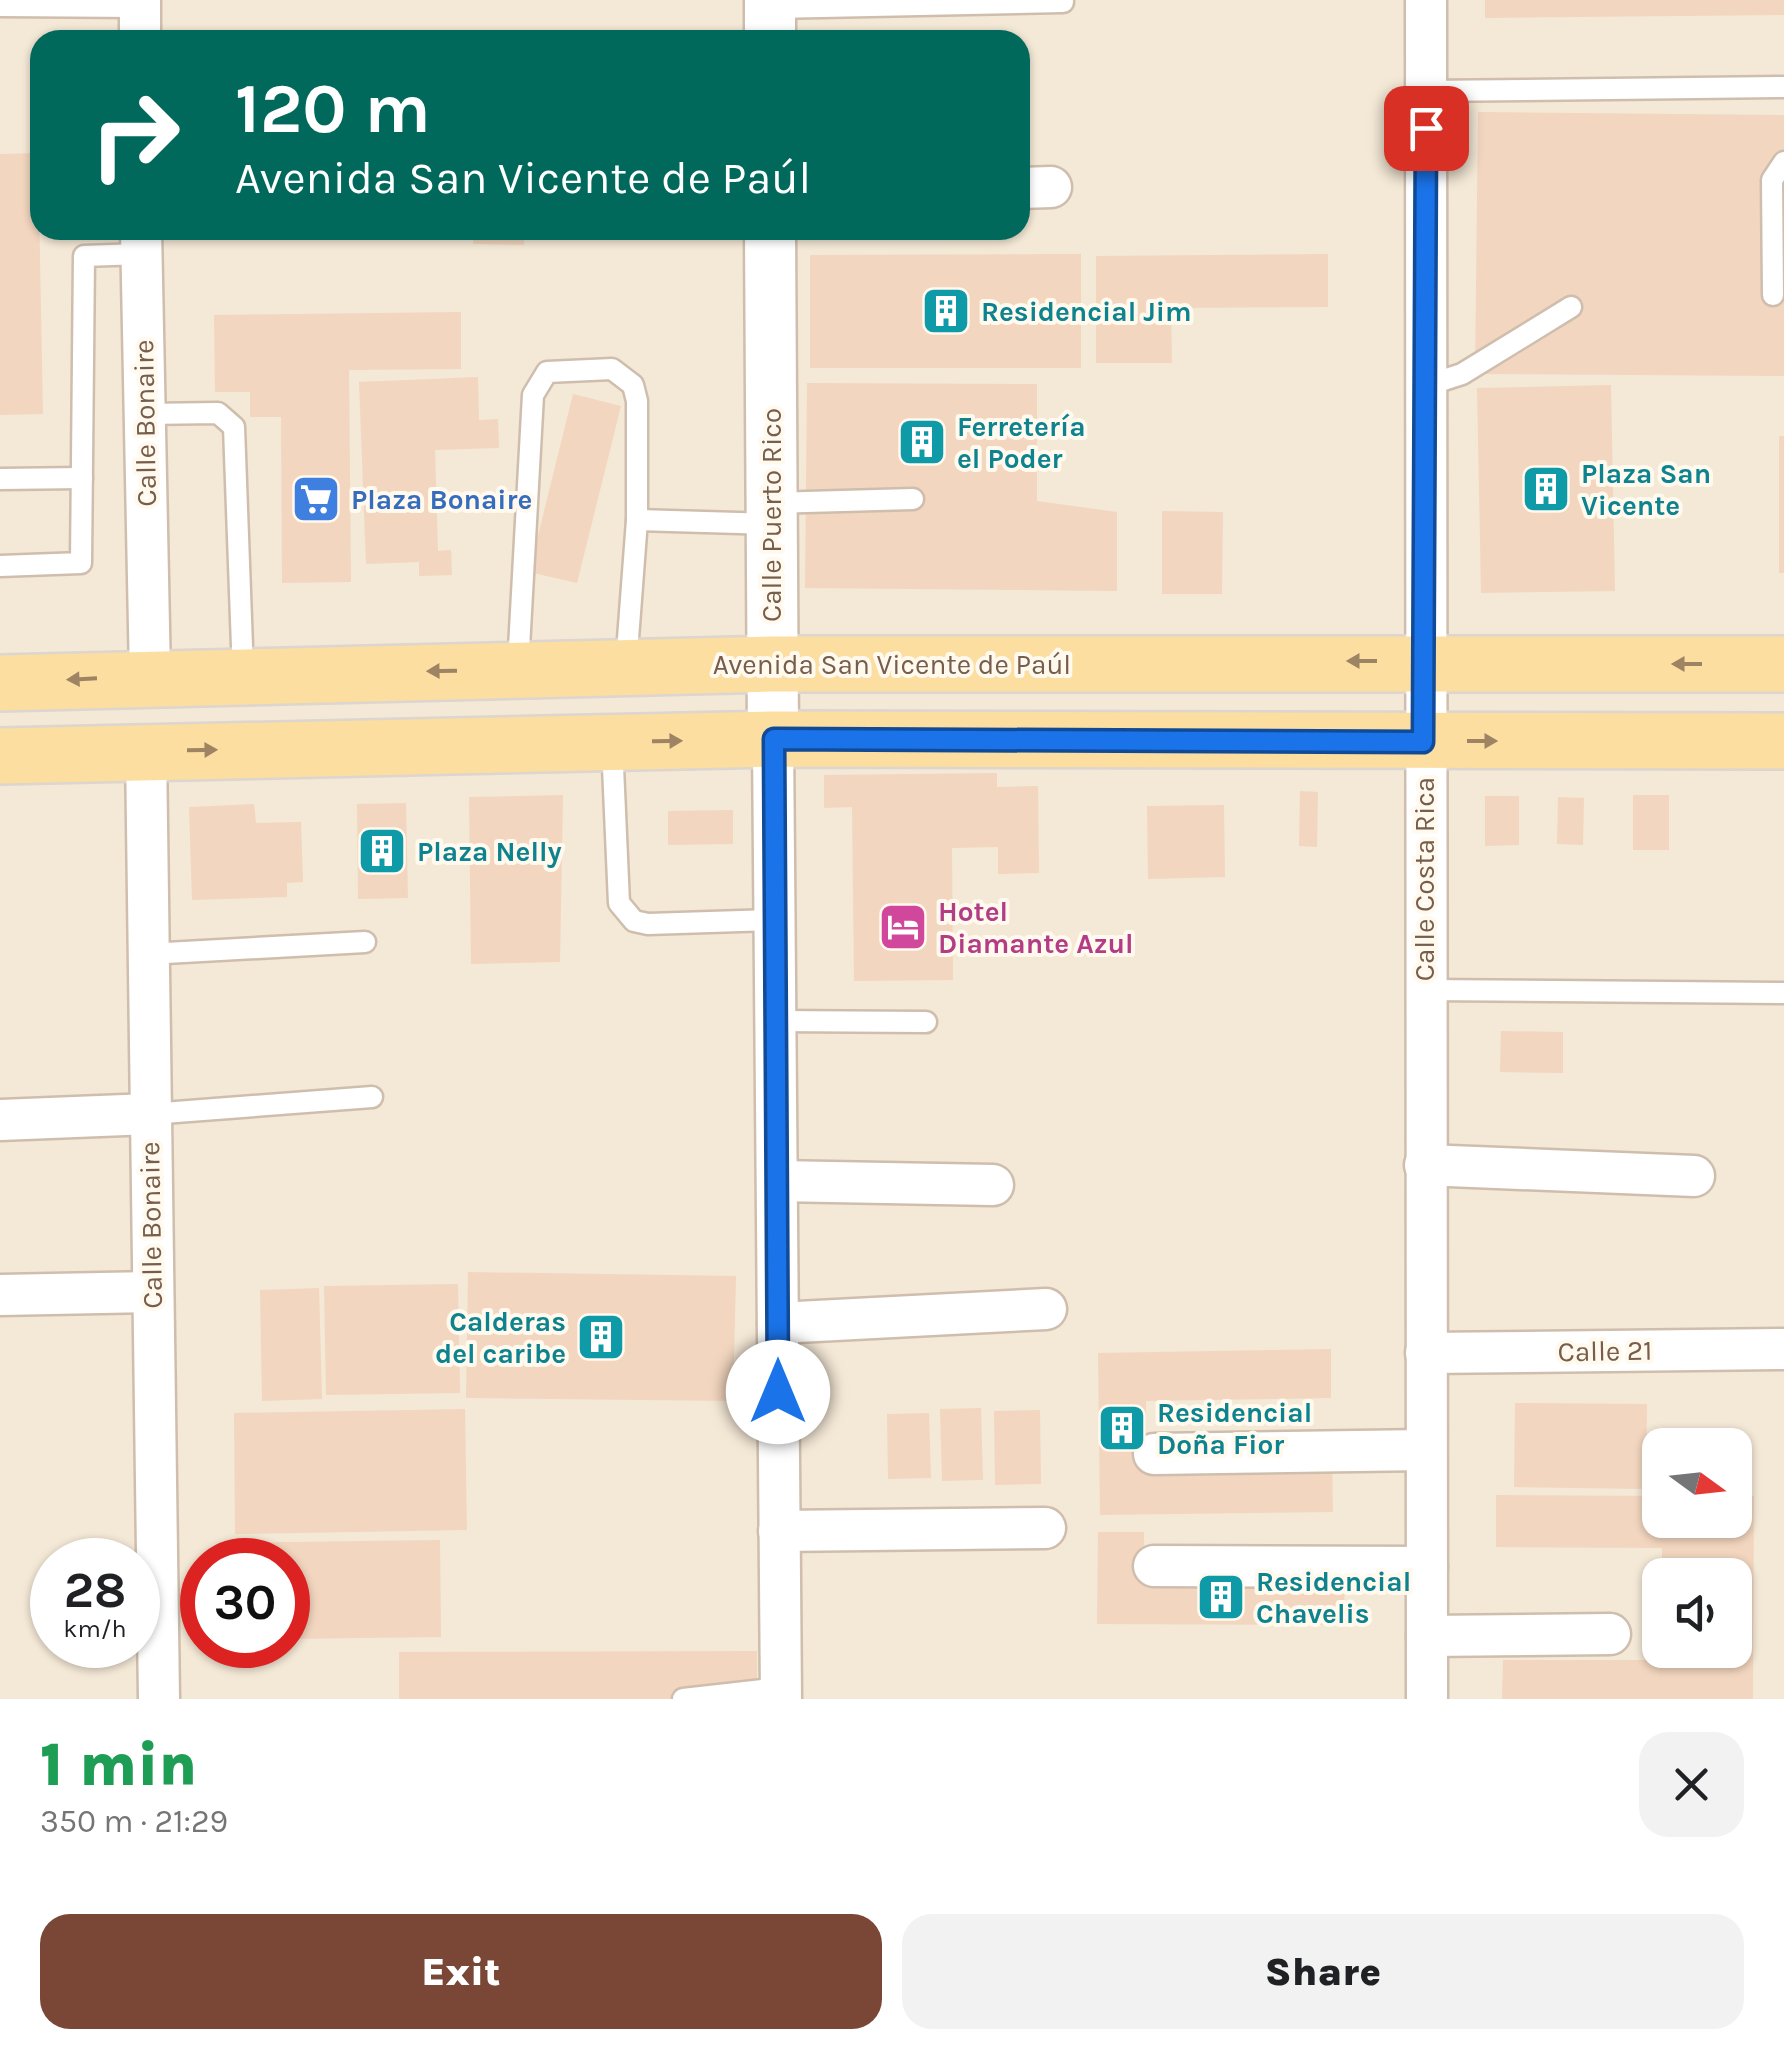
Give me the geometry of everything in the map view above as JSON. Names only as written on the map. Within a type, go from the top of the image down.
[{"type":"main road","name":"Avenida San Vicente de Paúl","points":[[0,684],[150,676],[772,664],[1784,664]]},
{"type":"main road","points":[[0,756],[774,739],[1784,740]]},
{"type":"street","name":"Calle Costa Rica","points":[[1426,0],[1423,742],[1427,1699]]},
{"type":"street","name":"Calle Puerto Rico","points":[[770,240],[780,1694]]},
{"type":"street","name":"Calle Bonaire","points":[[141,242],[150,676]]},
{"type":"street","name":"Calle Bonaire","points":[[146,751],[158,1699]]},
{"type":"street","points":[[0,1120],[150,1114]]},
{"type":"street","points":[[1425,1165],[1694,1176]]},
{"type":"street","points":[[776,1181],[993,1185]]},
{"type":"street","points":[[0,1294],[152,1292]]},
{"type":"street","points":[[778,1323],[1046,1309]]},
{"type":"street","name":"Calle 21","points":[[1426,1353],[1784,1349]]},
{"type":"street","points":[[1154,1454],[1425,1450]]},
{"type":"street","points":[[779,1532],[1045,1528]]},
{"type":"street","points":[[1154,1566],[1427,1567]]},
{"type":"street","points":[[1427,1636],[1610,1634]]},
{"type":"lane","points":[[770,16],[1063,2]]},
{"type":"lane","points":[[0,6],[140,16]]},
{"type":"lane","points":[[1426,91],[1784,87]]},
{"type":"lane","points":[[1773,295],[1772,180],[1784,162]]},
{"type":"lane","points":[[0,566],[80,563],[84,256],[141,242]]},
{"type":"lane","points":[[1425,386],[1462,374],[1570,307]]},
{"type":"lane","points":[[518,669],[531,412],[538,382],[548,372],[612,369],[633,385],[637,520],[626,666]]},
{"type":"lane","points":[[144,414],[218,413],[234,428],[243,675]]},
{"type":"lane","points":[[0,479],[82,478]]},
{"type":"lane","points":[[637,520],[771,514],[913,498]]},
{"type":"lane","points":[[612,742],[619,903],[626,915],[648,924],[774,920]]},
{"type":"lane","points":[[148,954],[366,942]]},
{"type":"lane","points":[[1425,990],[1784,993]]},
{"type":"lane","points":[[775,1021],[926,1022]]},
{"type":"lane","points":[[150,1114],[372,1098]]},
{"type":"lane","points":[[683,1699],[780,1694]]},
{"type":"shaded area","points":[[0,0],[1784,0],[1784,1699],[0,1699]]},
{"type":"building","points":[[1485,0],[1784,0],[1784,15],[1485,18]]},
{"type":"building","points":[[1478,112],[1784,115],[1784,376],[1475,374]]},
{"type":"building","points":[[30,153],[30,240],[40,240],[43,414],[0,415],[0,154]]},
{"type":"building","points":[[473,240],[524,240],[524,245],[473,244]]},
{"type":"building","name":"Residencial Jim","points":[[1081,254],[1081,368],[810,368],[810,255]]},
{"type":"building","points":[[1328,254],[1328,307],[1171,308],[1172,363],[1096,363],[1096,256]]},
{"type":"building","name":"Plaza Bonaire","points":[[461,312],[461,369],[349,370],[351,582],[282,583],[281,417],[250,417],[250,392],[215,392],[214,315]]},
{"type":"building","points":[[478,377],[479,420],[498,419],[499,448],[435,450],[438,551],[451,550],[452,575],[419,576],[419,562],[366,564],[359,382]]},
{"type":"building","name":"Ferretería el Poder","points":[[807,383],[1037,384],[1037,501],[1117,512],[1117,591],[805,588]]},
{"type":"building","name":"Plaza San Vicente","points":[[1611,385],[1615,591],[1481,593],[1477,388]]},
{"type":"building","points":[[573,394],[621,406],[577,583],[529,572]]},
{"type":"building","points":[[1779,436],[1784,436],[1784,573],[1779,573]]},
{"type":"building","points":[[1162,511],[1223,512],[1222,594],[1162,594]]},
{"type":"building","name":"Hotel Diamante Azul","points":[[997,773],[997,787],[1038,786],[1039,873],[998,874],[998,847],[952,848],[953,980],[854,981],[852,807],[824,808],[824,775]]},
{"type":"building","points":[[1300,791],[1318,792],[1317,847],[1299,846]]},
{"type":"building","points":[[563,795],[560,962],[471,964],[469,797]]},
{"type":"building","points":[[1633,795],[1669,795],[1669,850],[1633,850]]},
{"type":"building","points":[[1485,796],[1519,796],[1519,845],[1485,846]]},
{"type":"building","points":[[1558,797],[1584,798],[1583,845],[1557,844]]},
{"type":"building","name":"Plaza Nelly","points":[[406,803],[408,898],[358,899],[357,804]]},
{"type":"building","points":[[254,804],[256,823],[301,822],[303,882],[287,883],[287,897],[192,900],[189,807]]},
{"type":"building","points":[[1224,805],[1225,877],[1148,879],[1147,806]]},
{"type":"building","points":[[733,810],[733,844],[668,845],[668,811]]},
{"type":"building","points":[[1501,1031],[1563,1032],[1563,1073],[1500,1072]]},
{"type":"building","name":"Calderas del caribe","points":[[468,1272],[736,1276],[733,1401],[466,1398]]},
{"type":"building","points":[[458,1284],[460,1393],[326,1395],[324,1286]]},
{"type":"building","points":[[319,1288],[322,1399],[262,1401],[260,1290]]},
{"type":"building","name":"Residencial Doña Fior","points":[[1331,1349],[1331,1398],[1146,1401],[1146,1457],[1332,1455],[1333,1512],[1100,1515],[1098,1353]]},
{"type":"building","points":[[1515,1403],[1647,1404],[1647,1428],[1642,1428],[1642,1489],[1514,1487]]},
{"type":"building","points":[[981,1408],[983,1480],[942,1481],[940,1409]]},
{"type":"building","points":[[465,1409],[467,1530],[235,1534],[234,1413]]},
{"type":"building","points":[[1040,1410],[1041,1484],[995,1485],[994,1411]]},
{"type":"building","points":[[929,1413],[931,1478],[888,1479],[887,1414]]},
{"type":"building","points":[[1496,1495],[1642,1496],[1642,1538],[1752,1538],[1754,1496],[1753,1699],[1502,1699],[1503,1660],[1642,1660],[1642,1668],[1752,1668],[1752,1558],[1662,1558],[1662,1548],[1496,1547]]},
{"type":"building","name":"Residencial Chavelis","points":[[1098,1532],[1144,1532],[1144,1569],[1345,1570],[1344,1625],[1097,1624]]},
{"type":"building","points":[[440,1540],[441,1637],[310,1639],[310,1542]]},
{"type":"building","points":[[757,1651],[757,1699],[399,1699],[399,1652]]},
{"type":"place","name":"Residencial Jim","points":[[946,311]]},
{"type":"place","name":"Ferretería el Poder","points":[[922,442]]},
{"type":"place","name":"Plaza San Vicente","points":[[1546,489]]},
{"type":"place","name":"Plaza Bonaire","points":[[316,499]]},
{"type":"place","name":"Plaza Nelly","points":[[382,851]]},
{"type":"place","name":"Hotel Diamante Azul","points":[[903,927]]},
{"type":"place","name":"Calderas del caribe","points":[[601,1337]]},
{"type":"place","name":"Residencial Doña Fior","points":[[1122,1428]]},
{"type":"place","name":"Residencial Chavelis","points":[[1221,1597]]},
{"type":"route","points":[[778,1392],[774,739],[1423,742],[1426,128]]}]
